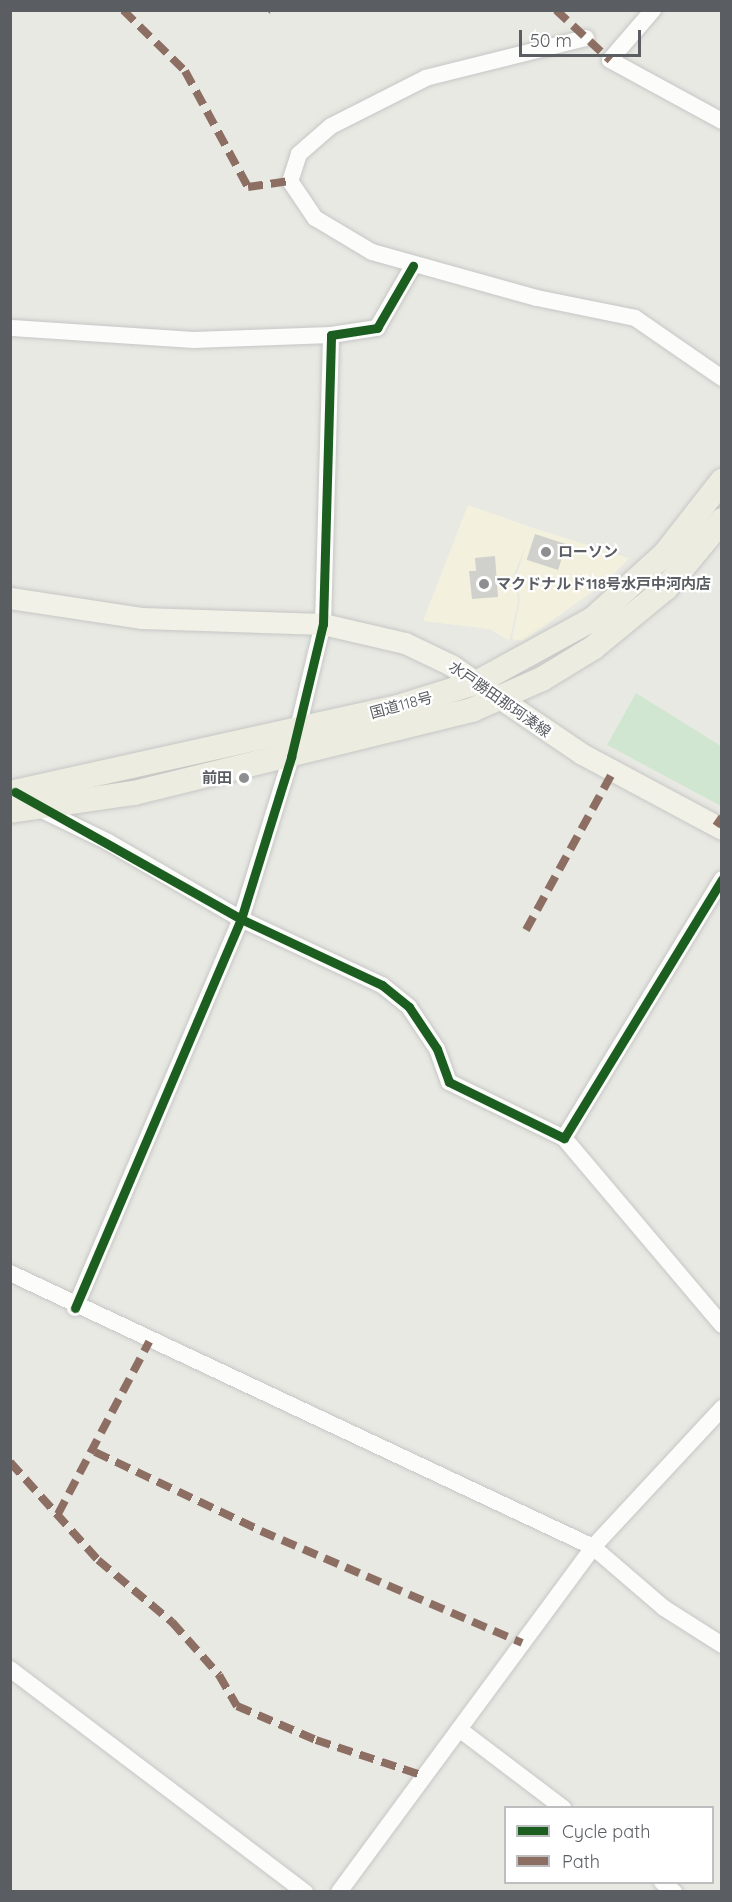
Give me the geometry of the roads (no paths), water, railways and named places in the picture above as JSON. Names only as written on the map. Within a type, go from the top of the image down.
[{"type":"highway","name":"国道118号","points":[[12,799],[296,732],[478,682],[593,619],[665,554],[722,481]]},
{"type":"highway","name":"国道118号","points":[[12,799],[38,808],[291,757],[433,722],[500,698],[558,671],[637,614],[691,561],[722,520]]},
{"type":"main road","name":"水戸勝田那珂湊線","points":[[10,598],[142,618],[322,624],[405,644],[478,682],[582,754],[722,829]]},
{"type":"street","points":[[653,10],[610,60],[722,121]]},
{"type":"street","points":[[586,38],[426,78],[331,126],[299,154],[290,181],[315,218],[353,243],[413,266],[635,318],[722,378]]},
{"type":"street","points":[[11,331],[194,340],[331,335],[377,328],[413,266]]},
{"type":"street","points":[[75,1308],[241,919],[291,757],[322,624],[331,335]]},
{"type":"street","points":[[38,808],[108,842],[241,919],[382,985],[409,1007],[436,1049],[449,1082],[564,1138],[722,1325]]},
{"type":"street","points":[[564,1138],[722,879]]},
{"type":"street","points":[[10,1273],[75,1308],[593,1547],[664,1608],[722,1645]]},
{"type":"street","points":[[339,1892],[593,1547],[722,1408]]},
{"type":"street","points":[[10,1669],[305,1892]]},
{"type":"street","points":[[459,1729],[560,1806]]},
{"type":"place","name":"ローソン","points":[[546,552]]},
{"type":"place","name":"マクドナルド118号水戸中河内店","points":[[484,584]]},
{"type":"place","name":"前田","points":[[244,778]]}]
